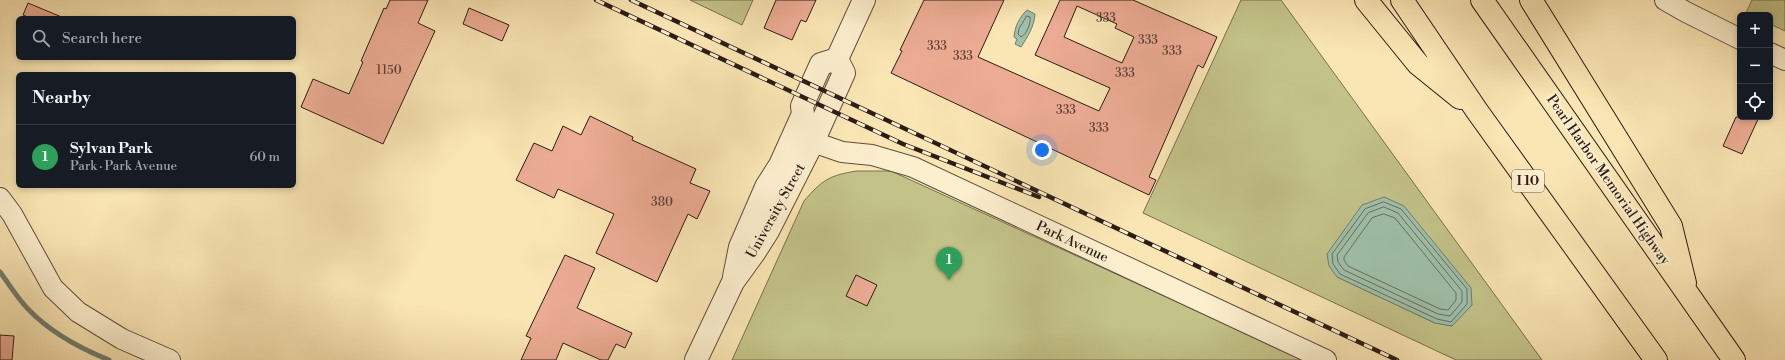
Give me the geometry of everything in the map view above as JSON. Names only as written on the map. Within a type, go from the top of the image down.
[{"type":"highway","points":[[1366,0],[1418,64],[1477,110]]},
{"type":"highway","name":"I 10","points":[[1402,0],[1477,110],[1656,360]]},
{"type":"highway","name":"Pearl Harbor Memorial Highway","points":[[1482,0],[1734,360]]},
{"type":"highway","points":[[1531,0],[1671,226],[1688,296]]},
{"type":"street","points":[[837,59],[864,0]]},
{"type":"street","points":[[1666,0],[1686,12],[1737,38]]},
{"type":"street","points":[[1773,54],[1785,60]]},
{"type":"street","name":"University Street","points":[[837,59],[844,73],[813,142],[768,231],[754,253],[732,282],[740,247],[766,187],[780,165],[803,114],[802,106],[821,64],[837,59]]},
{"type":"street","name":"Park Avenue","points":[[813,142],[842,152],[872,155],[913,167],[1326,360]]},
{"type":"street","points":[[0,198],[12,214],[53,288],[78,312],[122,338],[170,360]]},
{"type":"street","points":[[696,360],[732,282]]},
{"type":"green space","points":[[690,0],[753,0],[742,25]]},
{"type":"green space","points":[[1241,0],[1281,0],[1542,360],[1456,360],[1143,213]],"holes":[[[1337,277],[1452,326],[1435,323]]]},
{"type":"green space","points":[[1752,0],[1785,0],[1785,31],[1773,25],[1773,12],[1746,12]]},
{"type":"green space","points":[[857,171],[891,171],[1304,360],[732,360],[804,201],[816,188],[827,180],[840,174]]},
{"type":"water","points":[[1027,10],[1035,14],[1030,31],[1021,47],[1015,44],[1017,39],[1014,37],[1016,26]]},
{"type":"water","points":[[1384,197],[1404,206],[1471,288],[1472,305],[1452,326],[1435,323],[1337,277],[1329,266],[1327,254],[1362,205]]},
{"type":"building","points":[[390,0],[428,0],[418,23],[435,31],[383,144],[301,107],[313,79],[349,94],[363,62],[361,61],[384,8],[386,9]]},
{"type":"building","points":[[776,0],[816,0],[806,22],[801,20],[792,40],[764,28]]},
{"type":"building","points":[[924,0],[1004,0],[978,57],[1099,111],[1110,88],[1035,55],[1060,0],[1133,0],[1217,37],[1203,68],[1198,65],[1149,177],[1156,180],[1149,195],[891,73],[902,51],[900,50]],"holes":[[[1077,6],[1117,24],[1115,28],[1134,37],[1122,63],[1064,37]]]},
{"type":"building","points":[[28,3],[59,16],[25,16],[23,15]]},
{"type":"building","points":[[469,8],[509,25],[502,41],[463,24]]},
{"type":"building","points":[[590,116],[633,137],[632,140],[696,169],[690,183],[710,191],[697,219],[688,214],[657,282],[596,253],[614,214],[558,189],[554,198],[516,180],[534,143],[552,151],[563,126],[581,135]]},
{"type":"building","points":[[1736,117],[1737,120],[1758,120],[1742,154],[1723,146]]},
{"type":"building","points":[[565,255],[595,268],[577,308],[632,333],[625,348],[616,344],[608,360],[601,360],[563,343],[556,360],[521,360],[531,338],[526,336]]},
{"type":"building","points":[[856,275],[877,285],[867,306],[846,296]]},
{"type":"building","points":[[0,335],[14,336],[12,360],[0,360]]},
{"type":"waterway","points":[[0,272],[24,305],[37,318],[56,333],[76,345],[109,360]]},
{"type":"railway","points":[[596,0],[903,144],[1039,197]]},
{"type":"railway","points":[[631,0],[1397,360]]},
{"type":"place","name":"Sylvan Park","points":[[949,280]]}]
